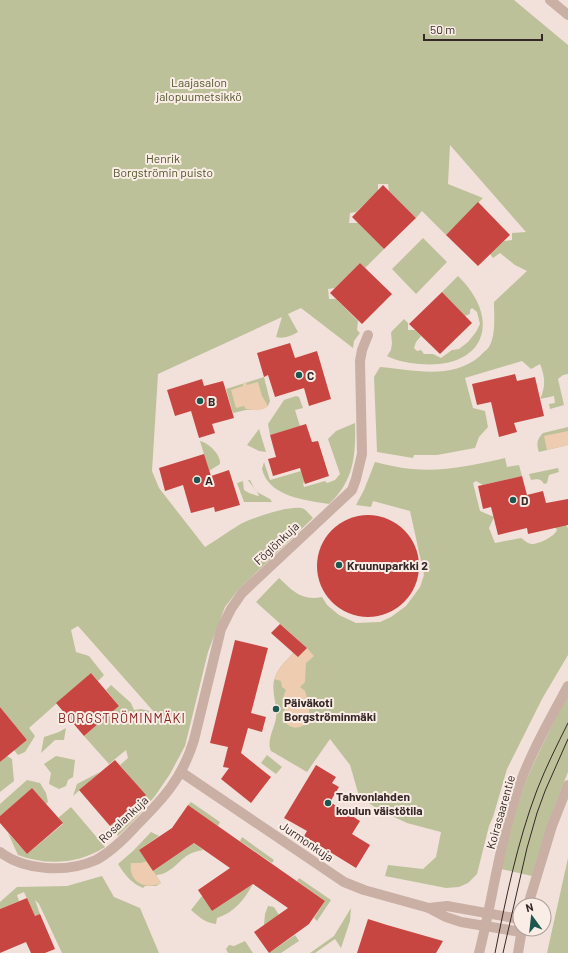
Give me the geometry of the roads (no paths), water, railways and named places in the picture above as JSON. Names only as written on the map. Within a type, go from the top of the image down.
[{"type":"street","points":[[550,0],[568,15]]},
{"type":"street","name":"Föglönkuja","points":[[181,772],[189,757],[194,740],[221,629],[231,609],[242,593],[352,490],[362,454],[360,361],[362,350],[368,334]]},
{"type":"street","name":"Koirasaarentie","points":[[480,953],[494,882],[514,801],[528,763],[568,686]]},
{"type":"street","name":"Rosalankuja","points":[[0,852],[9,859],[38,868],[66,868],[95,860],[116,847],[125,838],[163,799],[181,772]]},
{"type":"street","name":"Jurmonkuja","points":[[181,772],[344,882],[364,890],[429,908],[446,917],[485,927],[512,930]]},
{"type":"street","points":[[530,897],[552,826],[568,785]]},
{"type":"street","name":"Jurmonkuja","points":[[429,908],[447,906],[512,917]]},
{"type":"street","points":[[518,953],[521,937]]},
{"type":"tram line","points":[[495,953],[513,871],[530,810],[544,773],[568,723]]},
{"type":"tram line","points":[[503,953],[527,848],[537,813],[568,739]]},
{"type":"place","name":"C","points":[[299,375]]},
{"type":"place","name":"B","points":[[200,401]]},
{"type":"place","name":"A","points":[[197,480]]},
{"type":"place","name":"D","points":[[513,500]]},
{"type":"place","name":"Kruunuparkki 2","points":[[339,565]]},
{"type":"place","name":"Päiväkoti Borgströminmäki","points":[[276,709]]},
{"type":"place","name":"Tahvonlahden koulun väistötila","points":[[328,803]]},
{"type":"district","name":"BORGSTRÖMINMÄKI","points":[[122,718]]},
{"type":"park label","name":"Laajasalon jalopuumetsikkö","points":[[199,89]]},
{"type":"park label","name":"Henrik Borgströmin puisto","points":[[163,165]]}]
